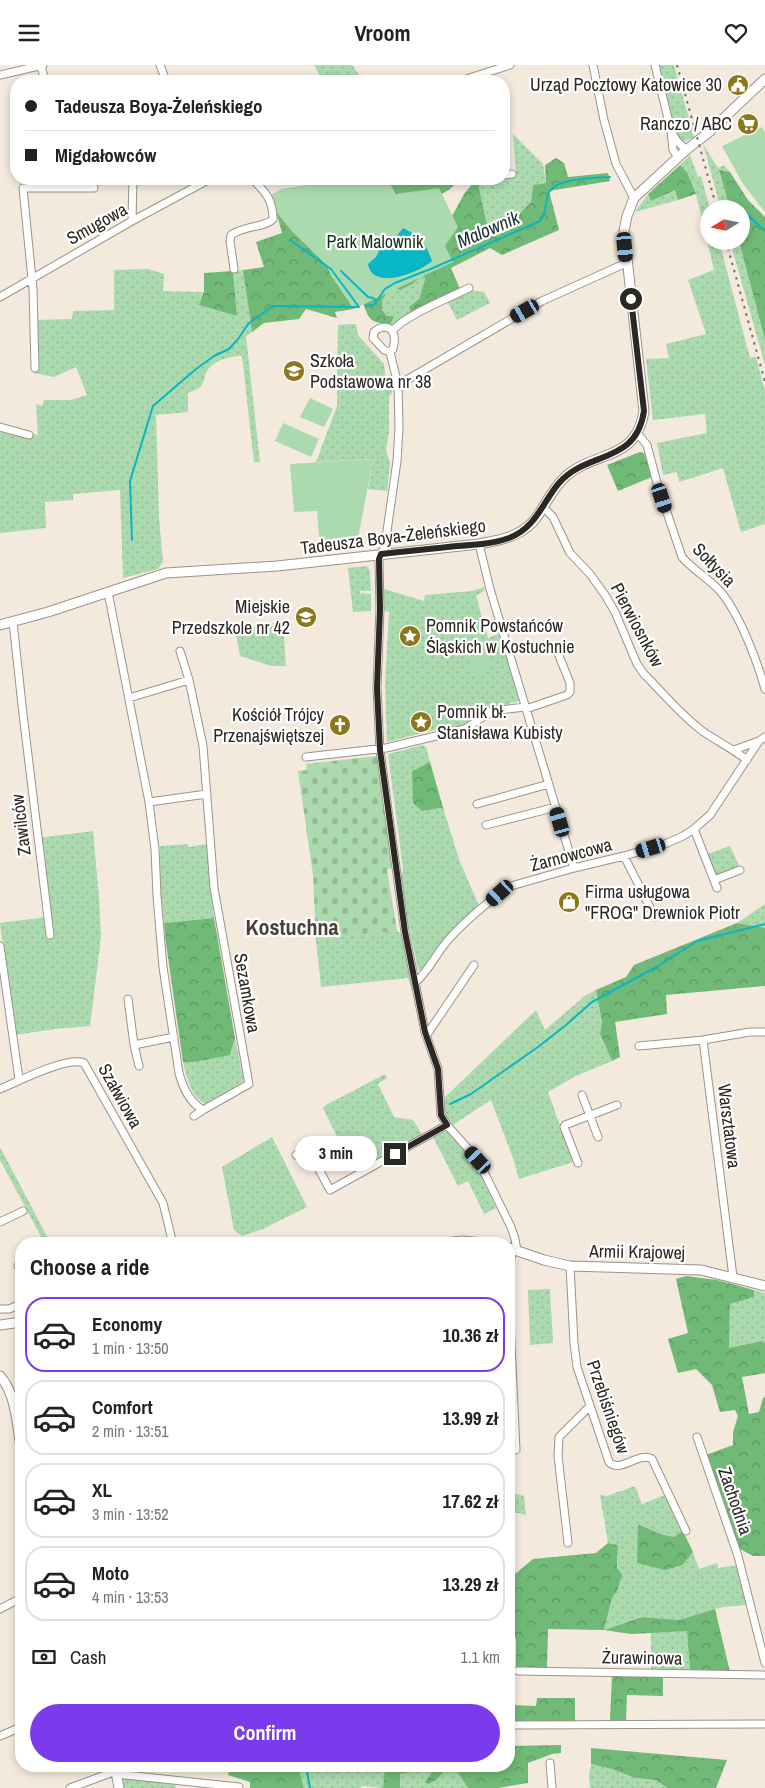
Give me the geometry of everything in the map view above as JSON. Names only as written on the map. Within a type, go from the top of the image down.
[{"type":"street","points":[[0,75],[42,65]]},
{"type":"street","points":[[479,75],[510,65]]},
{"type":"street","points":[[593,65],[604,120],[616,165],[634,199]]},
{"type":"street","points":[[655,65],[673,151],[678,157]]},
{"type":"street","points":[[638,434],[643,421],[644,411],[626,263],[624,231],[634,199],[686,149],[708,133],[765,79]]},
{"type":"street","points":[[670,131],[686,149]]},
{"type":"street","points":[[132,185],[132,221]]},
{"type":"street","name":"Smugowa","points":[[0,297],[30,278],[199,185]]},
{"type":"street","points":[[234,269],[230,241],[231,235],[242,229],[269,223],[273,219],[270,198],[259,185]]},
{"type":"street","points":[[35,368],[33,289],[30,278],[23,188],[94,188]]},
{"type":"street","points":[[398,385],[542,301],[626,263]]},
{"type":"street","points":[[392,331],[396,325],[468,288]]},
{"type":"street","points":[[384,326],[392,331],[394,349],[390,352],[384,350],[373,338],[372,334],[376,329],[384,326]]},
{"type":"street","points":[[390,352],[398,385],[400,409],[396,461],[385,545],[381,554],[379,568],[380,609],[377,688],[380,750],[405,932],[426,1036],[437,1065],[441,1115],[447,1125],[478,1160],[514,1237]]},
{"type":"street","points":[[0,427],[29,435]]},
{"type":"street","name":"Tadeusza Boya-Żeleńskiego","points":[[0,625],[166,573],[277,566],[479,544],[507,539],[519,533],[536,519],[555,488],[570,473],[622,449],[638,434]]},
{"type":"street","name":"Sołtysia","points":[[638,434],[647,445],[657,483],[682,557],[690,567],[718,589],[728,601],[756,662],[765,689]]},
{"type":"street","name":"Pierwiosnków","points":[[543,507],[553,517],[570,553],[590,573],[605,595],[615,612],[637,664],[644,674],[698,728],[747,760]]},
{"type":"street","points":[[479,544],[525,708],[574,868]]},
{"type":"street","points":[[108,592],[149,802],[156,858],[163,967],[179,1073],[182,1085],[196,1105],[203,1110]]},
{"type":"street","name":"Zawilców","points":[[13,622],[50,935]]},
{"type":"street","points":[[306,757],[380,750],[465,729],[492,711],[525,708],[567,695],[570,693],[570,683],[555,646]]},
{"type":"street","name":"Sezamkowa","points":[[180,651],[189,680],[204,746],[214,888],[249,1084],[194,1116]]},
{"type":"street","points":[[129,698],[189,680]]},
{"type":"street","points":[[734,750],[762,739]]},
{"type":"street","name":"Żarnowcowa","points":[[416,981],[424,975],[448,939],[500,893],[511,886],[665,844],[694,829],[710,815],[762,739]]},
{"type":"street","points":[[477,804],[548,784]]},
{"type":"street","points":[[149,802],[208,795]]},
{"type":"street","points":[[486,825],[556,807]]},
{"type":"street","points":[[694,829],[717,888]]},
{"type":"street","name":"Żarnowcowa","points":[[624,856],[655,917]]},
{"type":"street","points":[[714,880],[740,870]]},
{"type":"street","points":[[0,946],[19,1079]]},
{"type":"street","points":[[426,1036],[474,965]]},
{"type":"street","points":[[128,999],[134,1045],[139,1066]]},
{"type":"street","points":[[639,1046],[703,1040],[750,1032],[765,1032]]},
{"type":"street","points":[[134,1045],[174,1037]]},
{"type":"street","name":"Warsztatowa","points":[[703,1040],[733,1277]]},
{"type":"street","name":"Szałwiowa","points":[[0,1089],[19,1079],[57,1066],[78,1062],[84,1063],[163,1203],[171,1237]]},
{"type":"street","points":[[582,1095],[598,1137]]},
{"type":"street","points":[[578,1163],[564,1127],[565,1125],[617,1105]]},
{"type":"street","points":[[296,1155],[308,1149],[330,1190],[447,1125]]},
{"type":"street","points":[[0,1222],[23,1211]]},
{"type":"street","name":"Armii Krajowej","points":[[515,1251],[570,1266],[692,1269],[733,1277],[765,1286]]},
{"type":"street","name":"Przebiśniegów","points":[[570,1266],[575,1358],[609,1462],[611,1465],[616,1466],[643,1457],[650,1457],[686,1531]]},
{"type":"street","points":[[0,1309],[15,1307]]},
{"type":"street","points":[[0,1325],[15,1323]]},
{"type":"street","points":[[0,1376],[8,1388],[15,1415]]},
{"type":"street","points":[[568,1543],[558,1456],[559,1437],[590,1407]]},
{"type":"street","points":[[515,1429],[516,1450]]},
{"type":"street","name":"Zachodnia","points":[[697,1437],[738,1557],[765,1663]]},
{"type":"street","points":[[0,1609],[15,1601]]},
{"type":"street","name":"Żurawinowa","points":[[518,1671],[765,1675]]},
{"type":"street","points":[[515,1725],[765,1724]]},
{"type":"street","points":[[0,1736],[15,1730]]},
{"type":"street","points":[[550,1763],[552,1788]]},
{"type":"street","points":[[70,1788],[111,1772]]},
{"type":"street","points":[[116,1772],[119,1788]]},
{"type":"street","points":[[130,1772],[239,1787]]},
{"type":"green space","points":[[314,65],[352,65],[360,75],[320,75]]},
{"type":"green space","points":[[658,65],[674,65],[694,137],[684,142],[679,141],[676,137]]},
{"type":"green space","points":[[762,127],[765,133],[765,212],[743,184],[722,146]]},
{"type":"green space","points":[[513,134],[543,164],[546,183],[533,185],[531,202],[519,214],[489,234],[478,185],[510,185],[510,177],[516,176]]},
{"type":"green space","points":[[703,144],[718,168],[724,165],[730,172],[719,171],[727,200],[719,200]]},
{"type":"green space","points":[[690,155],[698,177],[701,176],[708,200],[700,200],[700,211],[696,194],[687,172],[680,165]]},
{"type":"green space","points":[[556,158],[564,163],[568,177],[608,173],[610,181],[549,191],[559,230],[502,255],[490,248],[451,268],[460,289],[411,314],[409,307],[419,299],[425,279],[423,275],[412,284],[400,290],[396,288],[387,292],[382,300],[382,310],[387,316],[394,316],[390,325],[372,320],[369,317],[363,303],[439,240],[464,194],[471,185],[478,185],[489,234],[519,214],[531,202],[533,185],[546,183],[545,165]]},
{"type":"green space","points":[[680,165],[687,172],[696,194],[678,200],[675,190],[651,201],[648,194]]},
{"type":"green space","points":[[719,170],[730,172],[748,200],[727,200]]},
{"type":"green space","name":"Park Malownik","points":[[307,185],[391,185],[396,194],[439,188],[458,227],[445,246],[453,262],[354,309],[331,275],[327,265],[292,231],[276,211],[271,195],[281,189]]},
{"type":"green space","points":[[363,185],[454,185],[441,194],[402,199]]},
{"type":"green space","points":[[675,189],[678,200],[635,212],[648,194],[651,201]]},
{"type":"green space","points":[[750,202],[765,217],[765,339],[741,250],[750,250]]},
{"type":"green space","points":[[276,211],[292,231],[327,265],[331,275],[354,309],[335,312],[337,318],[306,309],[299,319],[264,323],[252,332],[243,270],[264,267],[256,242],[282,233]]},
{"type":"green space","points":[[709,250],[721,250],[750,358],[756,357],[765,391],[765,524],[741,532],[723,468],[679,482],[677,472],[663,475],[657,443],[707,433],[705,414],[653,420],[646,359],[669,358],[666,344],[706,334],[688,280],[714,270]]},
{"type":"green space","points":[[733,250],[741,250],[763,328],[765,365]]},
{"type":"green space","points":[[148,269],[164,274],[163,291],[204,292],[200,305],[237,316],[233,271],[243,270],[252,332],[246,336],[260,462],[254,462],[242,356],[221,360],[212,365],[206,373],[200,388],[188,393],[188,412],[156,415],[159,517],[163,562],[158,569],[123,578],[120,490],[73,494],[73,500],[45,502],[46,528],[0,533],[0,434],[1,430],[29,439],[30,433],[38,435],[36,404],[42,406],[44,400],[71,400],[87,395],[76,367],[54,377],[33,373],[38,371],[36,320],[72,319],[73,311],[114,310],[114,270]]},
{"type":"green space","points":[[233,271],[237,316],[199,305],[204,292],[204,273]]},
{"type":"green space","points":[[423,275],[425,279],[419,299],[409,307],[411,314],[392,327],[390,325],[393,316],[387,316],[382,310],[381,300],[387,292]]},
{"type":"green space","points":[[460,289],[484,292],[490,303],[457,320],[445,297]]},
{"type":"green space","points":[[356,324],[358,335],[384,364],[386,382],[393,391],[389,397],[389,432],[386,450],[390,463],[387,491],[368,489],[373,459],[316,462],[337,406],[338,325]]},
{"type":"green space","points":[[310,398],[333,409],[324,427],[300,417]]},
{"type":"green space","points":[[283,423],[319,439],[311,457],[275,441]]},
{"type":"green space","points":[[640,452],[644,453],[652,477],[618,491],[607,465]]},
{"type":"green space","points":[[373,459],[357,544],[320,548],[317,511],[294,512],[290,464]]},
{"type":"green space","points":[[367,566],[370,571],[371,591],[360,591],[360,593],[371,594],[371,611],[353,612],[348,568]]},
{"type":"green space","points":[[485,587],[484,591],[476,596],[488,638],[500,633],[519,701],[489,709],[465,725],[447,731],[442,728],[387,742],[385,684],[389,612],[384,610],[384,589],[424,601],[425,595],[472,591]]},
{"type":"green space","points":[[283,625],[286,666],[271,666],[240,656],[235,628]]},
{"type":"green space","points":[[484,641],[492,671],[474,676],[466,646]]},
{"type":"green space","points":[[423,745],[426,747],[430,762],[412,771],[422,811],[441,808],[444,811],[460,862],[480,908],[421,972],[418,969],[408,921],[401,875],[403,868],[388,754]]},
{"type":"green space","points":[[377,756],[393,868],[387,869],[397,931],[316,940],[313,875],[298,771],[307,770],[306,764]]},
{"type":"green space","points":[[430,762],[444,811],[441,808],[422,811],[413,803],[412,771]]},
{"type":"green space","points":[[93,831],[101,937],[90,1026],[15,1035],[0,923],[47,917],[38,838]]},
{"type":"green space","points":[[188,844],[188,847],[207,844],[214,918],[164,923],[160,884],[160,846]]},
{"type":"green space","points":[[730,846],[740,868],[719,876],[715,874],[707,854]]},
{"type":"green space","points":[[765,904],[765,928],[737,923]]},
{"type":"green space","points":[[214,918],[235,1038],[230,1055],[194,1062],[183,1062],[164,923]]},
{"type":"green space","points":[[737,923],[765,928],[765,986],[666,995],[667,1014],[615,1022],[620,1057],[612,1061],[600,1034],[602,1022],[596,990],[626,977],[634,965]]},
{"type":"green space","points":[[397,931],[401,934],[414,990],[412,991],[408,978],[321,987],[316,940]]},
{"type":"green space","points":[[596,990],[602,1022],[600,1034],[612,1061],[576,1076],[548,1092],[573,1162],[519,1179],[491,1100],[451,1126],[445,1117],[443,1099],[536,1010],[545,1030],[586,995]]},
{"type":"green space","points":[[235,1038],[244,1081],[205,1104],[193,1091],[183,1062],[194,1062],[231,1053]]},
{"type":"green space","points":[[385,1074],[387,1078],[378,1084],[394,1117],[413,1120],[423,1136],[355,1173],[323,1108]]},
{"type":"green space","points":[[446,1131],[474,1161],[496,1208],[484,1214],[468,1181],[458,1186],[433,1137]]},
{"type":"green space","points":[[272,1137],[307,1207],[263,1229],[242,1236],[234,1230],[222,1167]]},
{"type":"green space","points":[[0,1147],[47,1237],[41,1237],[0,1160]]},
{"type":"green space","points":[[686,1276],[717,1280],[754,1290],[754,1297],[730,1304],[729,1348],[761,1341],[765,1343],[765,1373],[742,1377],[749,1414],[759,1412],[765,1397],[765,1556],[753,1556],[740,1549],[707,1464],[706,1455],[733,1445],[733,1432],[738,1416],[735,1410],[720,1412],[712,1385],[696,1369],[678,1373],[668,1339],[688,1333],[676,1279]]},
{"type":"green space","points":[[550,1289],[553,1343],[530,1345],[528,1290]]},
{"type":"green space","points":[[754,1290],[765,1293],[765,1343],[760,1341],[729,1348],[730,1304],[754,1297]]},
{"type":"green space","points":[[635,1486],[642,1504],[665,1495],[683,1531],[674,1537],[660,1534],[638,1524],[683,1565],[693,1552],[699,1569],[717,1563],[718,1568],[738,1565],[747,1605],[723,1607],[679,1620],[642,1617],[604,1630],[612,1598],[617,1591],[618,1545],[608,1543],[600,1495],[607,1496]]},
{"type":"green space","points":[[515,1494],[524,1496],[526,1515],[515,1512]]},
{"type":"green space","points":[[638,1524],[660,1534],[674,1537],[683,1531],[693,1552],[683,1565],[665,1570],[637,1563]]},
{"type":"green space","points":[[608,1543],[618,1545],[617,1568],[622,1575],[617,1591],[612,1598],[604,1630],[548,1629],[547,1667],[516,1667],[515,1574],[533,1559],[596,1553]]},
{"type":"green space","points":[[715,1609],[730,1672],[690,1671],[687,1631],[631,1634],[604,1630],[642,1617],[679,1620]]},
{"type":"green space","points":[[687,1631],[690,1671],[651,1670],[651,1632]]},
{"type":"green space","points":[[612,1675],[663,1676],[663,1696],[627,1695],[626,1721],[610,1721]]},
{"type":"green space","points":[[537,1698],[575,1698],[575,1722],[515,1722],[515,1705],[536,1706]]},
{"type":"green space","points":[[561,1745],[561,1753],[552,1754],[528,1763],[528,1783],[498,1788],[468,1788],[458,1772],[515,1772],[515,1746]]},
{"type":"green space","points":[[591,1748],[727,1760],[716,1788],[667,1788],[656,1780],[635,1778],[612,1769],[591,1764]]},
{"type":"green space","points":[[591,1764],[612,1769],[635,1778],[656,1780],[667,1788],[590,1788],[589,1775]]},
{"type":"green space","points":[[228,1772],[300,1772],[304,1788],[250,1788],[250,1782],[228,1775]]},
{"type":"green space","points":[[300,1772],[384,1772],[383,1788],[362,1786],[361,1788],[304,1788]]},
{"type":"green space","points":[[384,1772],[412,1772],[400,1774],[400,1788],[383,1788]]},
{"type":"green space","points":[[432,1772],[426,1782],[436,1780],[444,1772],[458,1772],[468,1788],[400,1788],[400,1774]]},
{"type":"green space","points":[[432,1772],[444,1772],[429,1784],[425,1782]]},
{"type":"green space","points":[[120,1776],[175,1782],[176,1788],[123,1788]]},
{"type":"water","points":[[403,228],[422,240],[432,261],[426,266],[397,277],[378,277],[371,272],[368,264],[376,257],[380,249],[390,244]]},
{"type":"waterway","name":"Malownik","points":[[366,306],[374,305],[385,289],[395,283],[540,221],[545,212],[548,195],[551,189],[557,185],[575,180],[610,177]]},
{"type":"waterway","name":"Malownik","points":[[750,217],[765,231]]},
{"type":"waterway","name":"Malownik","points":[[290,240],[331,269],[359,307]]},
{"type":"waterway","points":[[341,271],[368,297],[377,301]]},
{"type":"waterway","points":[[132,540],[130,481],[153,406],[196,369],[214,356],[229,349],[249,323],[273,306],[359,307]]},
{"type":"waterway","points":[[450,1104],[471,1094],[538,1047],[592,1002],[658,966],[697,941],[765,924]]},
{"type":"waterway","points":[[307,1772],[310,1788]]},
{"type":"railway","points":[[677,65],[714,200]]},
{"type":"railway","points":[[728,250],[765,382]]},
{"type":"place","name":"Urząd Pocztowy Katowice 30","points":[[738,85]]},
{"type":"place","name":"Ranczo / ABC","points":[[748,124]]},
{"type":"place","name":"Szkoła Podstawowa nr 38","points":[[294,371]]},
{"type":"place","name":"Miejskie Przedszkole nr 42","points":[[306,617]]},
{"type":"place","name":"Pomnik Powstańców Śląskich w Kostuchnie","points":[[410,636]]},
{"type":"place","name":"Pomnik bł. Stanisława Kubisty","points":[[421,722]]},
{"type":"place","name":"Kościół Trójcy Przenajświętszej","points":[[340,725]]},
{"type":"place","name":"Firma usługowa \"FROG\" Drewniok Piotr","points":[[569,902]]},
{"type":"district","name":"Kostuchna","points":[[292,927]]},
{"type":"route","points":[[395,1154],[447,1125],[441,1115],[438,1069],[425,1032],[405,932],[380,750],[377,688],[380,609],[379,559],[381,554],[479,544],[507,539],[524,530],[536,519],[555,488],[570,473],[622,449],[632,441],[641,427],[644,411],[631,299]]}]
